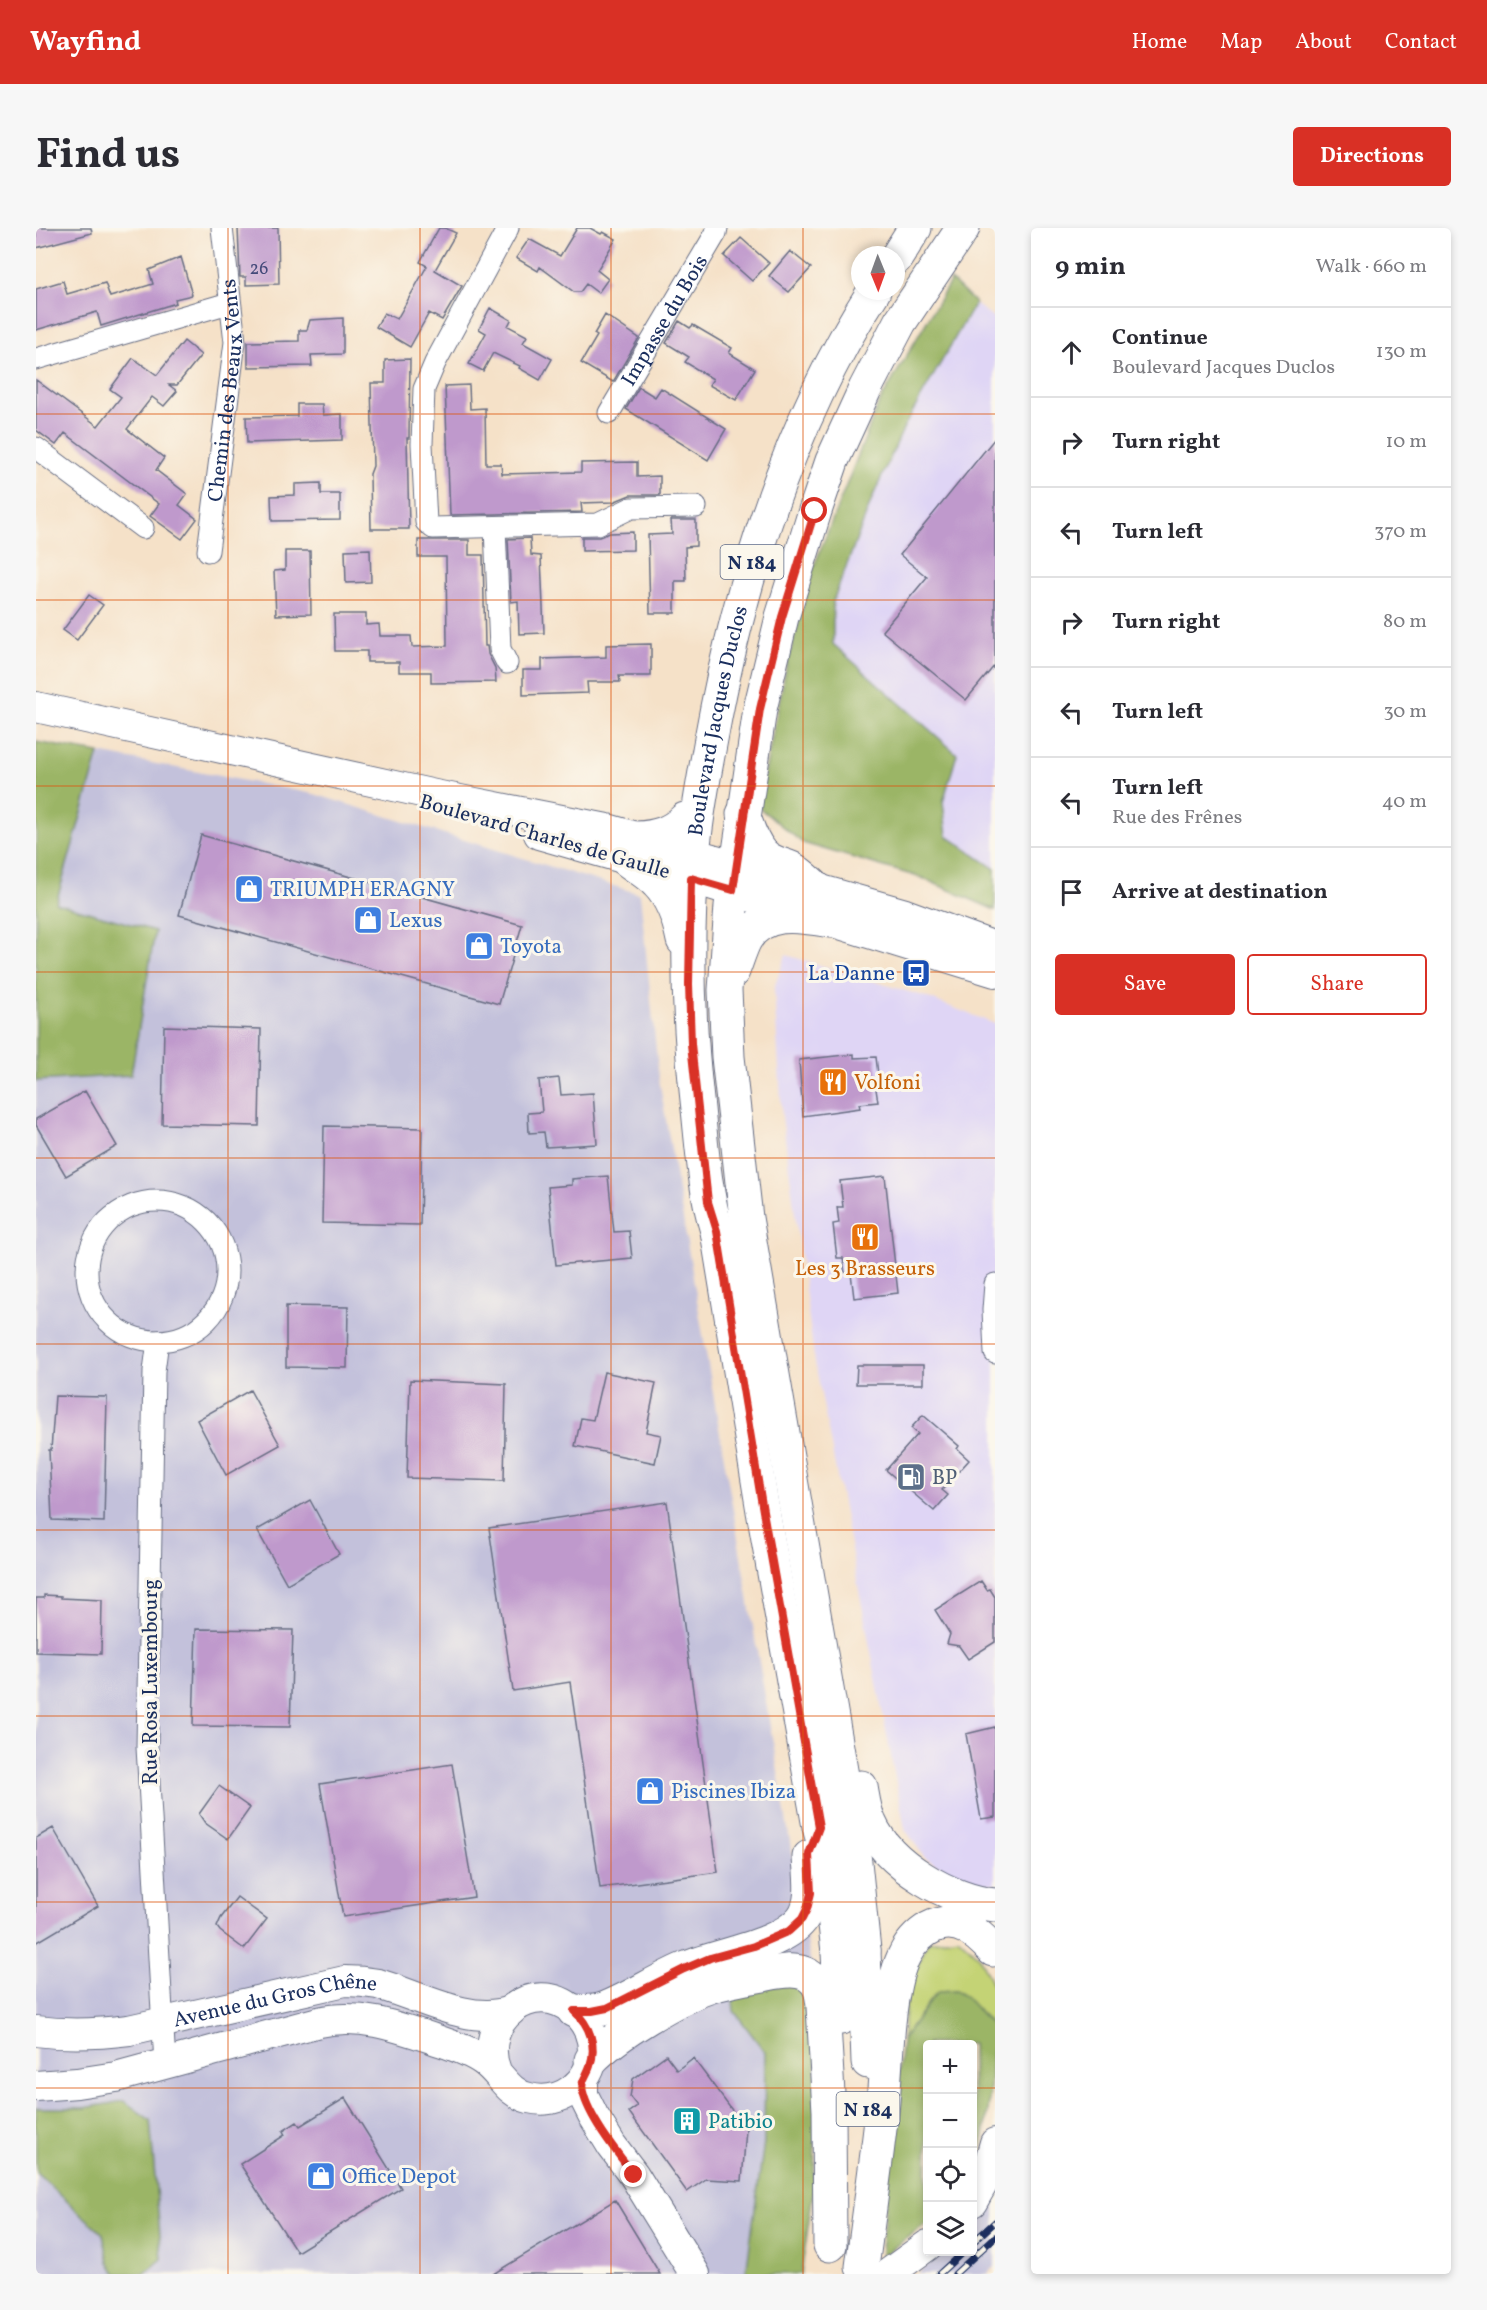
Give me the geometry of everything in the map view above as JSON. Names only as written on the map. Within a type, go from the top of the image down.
[{"type":"main road","points":[[904,246],[915,228]]},
{"type":"main road","name":"Boulevard Jacques Duclos","points":[[687,861],[743,814],[760,709],[782,617],[832,461],[900,322],[963,228]]},
{"type":"main road","name":"Boulevard Jacques Duclos","points":[[687,861],[717,703],[735,624],[771,504],[822,386],[868,300]]},
{"type":"main road","points":[[689,966],[674,910],[657,883],[687,861],[712,847],[714,816],[726,754],[717,703]]},
{"type":"main road","points":[[687,861],[654,837],[670,831],[699,805]]},
{"type":"main road","points":[[743,814],[752,838],[763,855],[802,875],[817,890]]},
{"type":"main road","name":"N 184","points":[[687,861],[691,1044],[708,1202],[717,1231],[763,1511],[819,1827],[868,2019],[866,2207],[870,2272]]},
{"type":"main road","name":"N 184","points":[[687,861],[725,990],[728,1057],[746,1218],[855,1862],[842,2097],[827,2260]]},
{"type":"main road","name":"N 184","points":[[687,861],[709,919],[716,975],[725,990]]},
{"type":"main road","name":"N 184","points":[[725,990],[744,942],[762,923],[778,916],[801,916],[831,921]]},
{"type":"main road","points":[[774,1386],[792,1404],[823,1580],[836,1618],[860,1785],[869,1823],[886,1849],[925,1880],[957,1897],[995,1905]]},
{"type":"main road","points":[[574,2011],[607,2008],[710,1958],[754,1946],[789,1931],[802,1919],[807,1909],[811,1893],[809,1854],[819,1827]]},
{"type":"main road","points":[[870,2272],[892,2004],[904,1954],[924,1931],[947,1923],[967,1927],[994,1947]]},
{"type":"main road","points":[[587,2070],[621,2035],[676,2002],[709,1987],[781,1971],[795,1971],[810,1976],[822,1992],[823,2007],[829,2111],[827,2260]]},
{"type":"street","name":"Chemin des Beaux Vents","points":[[208,551],[235,342],[222,228]]},
{"type":"street","points":[[508,228],[435,363],[424,390],[422,405],[426,522],[433,528],[598,524],[631,508],[696,507]]},
{"type":"street","name":"Impasse du Bois","points":[[609,413],[717,228]]},
{"type":"street","points":[[36,359],[229,303]]},
{"type":"street","points":[[36,448],[143,528]]},
{"type":"street","points":[[495,527],[500,649],[507,663]]},
{"type":"street","name":"Boulevard Charles de Gaulle","points":[[36,707],[300,766],[687,861],[817,890],[905,914],[995,946]]},
{"type":"street","name":"Boulevard Charles de Gaulle","points":[[687,861],[831,921],[995,972]]},
{"type":"street","points":[[151,1201],[174,1203],[196,1212],[214,1229],[225,1250],[228,1274],[224,1295],[214,1313],[199,1328],[180,1338],[158,1341],[135,1338],[114,1327],[98,1309],[89,1287],[87,1263],[94,1240],[108,1221],[128,1208],[151,1201]]},
{"type":"street","points":[[995,1284],[993,1310],[995,1353]]},
{"type":"street","name":"Rue Rosa Luxembourg","points":[[158,1341],[154,1371],[147,1747],[165,2064]]},
{"type":"street","name":"Avenue du Gros Chêne","points":[[36,2031],[100,2034],[162,2023],[345,1981],[378,1984],[470,2014],[492,2016],[510,2011]]},
{"type":"street","points":[[612,2146],[560,2110],[513,2091],[496,2071],[491,2053],[494,2034],[499,2023],[510,2011],[523,2003],[542,1999],[560,2002],[585,2022],[593,2046],[583,2095],[612,2146],[634,2175],[694,2274]]},
{"type":"street","name":"Avenue du Gros Chêne","points":[[36,2086],[116,2077],[319,2022],[349,2018],[390,2024],[455,2047],[478,2057],[496,2071]]},
{"type":"street","points":[[536,2100],[561,2096],[572,2090],[587,2070]]},
{"type":"street","points":[[977,2193],[984,2181],[995,2144]]},
{"type":"street","points":[[870,2272],[923,2247]]},
{"type":"shaded area","points":[[975,303],[995,320],[995,869],[947,837],[943,802],[957,754],[833,645],[833,601],[874,494],[904,427]]},
{"type":"shaded area","points":[[99,753],[314,794],[640,894],[659,1079],[817,1999],[801,2274],[36,2274],[36,1081],[131,1075],[154,931],[56,903]]},
{"type":"shaded area","points":[[786,955],[923,996],[995,1024],[995,1884],[960,1880],[925,1858],[905,1829],[814,1357],[782,1116],[774,988]]},
{"type":"shaded area","points":[[995,2196],[995,2267],[987,2274],[917,2274],[937,2256],[977,2256],[977,2215]]},
{"type":"green space","points":[[951,280],[975,303],[904,427],[874,494],[833,601],[833,644],[957,754],[943,802],[947,836],[995,869],[995,910],[922,878],[803,843],[758,807],[786,668],[814,566],[879,403]]},
{"type":"green space","points":[[36,742],[99,753],[56,903],[155,931],[131,1075],[36,1081]]},
{"type":"green space","points":[[958,1937],[979,1957],[995,1990],[993,2027],[966,1998],[956,1991],[938,1992],[902,2040],[907,1991],[928,1942]]},
{"type":"green space","points":[[792,1985],[805,1993],[817,2018],[814,2186],[801,2274],[746,2274],[764,2142],[765,2052],[734,2011],[732,1989]]},
{"type":"green space","points":[[956,1991],[966,1997],[993,2027],[991,2080],[984,2135],[977,2157],[977,2040],[923,2040],[923,2226],[882,2256],[902,2040],[938,1992]]},
{"type":"green space","points":[[124,2101],[150,2120],[162,2259],[144,2274],[117,2274],[109,2262],[103,2234],[36,2173],[36,2108],[84,2108]]},
{"type":"building","points":[[36,228],[91,228],[92,233],[36,248]]},
{"type":"building","points":[[238,228],[278,228],[279,284],[246,285],[246,277],[240,277]]},
{"type":"building","points":[[439,228],[456,233],[435,270],[462,286],[442,320],[429,313],[410,347],[376,327],[384,313],[397,319],[427,266],[420,262]]},
{"type":"building","points":[[577,228],[590,228],[616,239],[597,270],[608,279],[598,293],[586,284],[580,292],[574,292],[540,267],[538,271],[516,258],[529,239],[560,256]]},
{"type":"building","points":[[741,238],[769,263],[752,281],[724,256]]},
{"type":"building","points":[[790,251],[811,268],[789,292],[769,276]]},
{"type":"building","points":[[181,257],[192,295],[175,299],[176,303],[101,326],[97,312],[36,330],[36,289],[63,281],[67,294],[105,283],[110,297],[153,284],[149,270]]},
{"type":"building","points":[[490,308],[511,320],[508,326],[527,336],[523,343],[552,359],[540,380],[519,368],[520,366],[493,353],[483,371],[469,364],[486,333],[479,329]]},
{"type":"building","points":[[605,315],[639,338],[613,382],[581,363],[597,336],[594,334]]},
{"type":"building","points":[[343,318],[343,354],[311,355],[312,366],[248,367],[248,342],[299,341],[299,330],[307,330],[310,320]]},
{"type":"building","points":[[679,321],[690,328],[693,325],[732,348],[729,353],[755,369],[736,400],[709,385],[713,379],[685,362],[689,357],[666,343]]},
{"type":"building","points":[[184,341],[201,355],[177,385],[169,385],[177,391],[164,406],[152,397],[127,429],[164,458],[156,470],[187,494],[179,505],[197,519],[182,539],[150,516],[159,504],[65,433],[56,445],[36,430],[36,380],[98,426],[121,397],[110,389],[133,358],[157,375]]},
{"type":"building","points":[[410,359],[409,438],[407,438],[409,529],[371,529],[370,474],[373,466],[371,383],[385,383],[385,360]]},
{"type":"building","points":[[469,385],[470,409],[485,408],[486,464],[501,464],[502,474],[581,472],[581,463],[637,462],[637,477],[660,476],[660,495],[630,495],[613,502],[581,503],[582,512],[450,515],[445,386]]},
{"type":"building","points":[[639,387],[655,397],[661,388],[726,429],[708,460],[626,409]]},
{"type":"building","points":[[297,404],[322,404],[323,415],[342,414],[342,440],[247,443],[246,417],[297,416]]},
{"type":"building","points":[[995,438],[995,665],[966,700],[882,631],[927,577],[900,555]]},
{"type":"building","points":[[321,483],[321,494],[340,494],[340,520],[272,521],[271,496],[295,495],[295,484]]},
{"type":"building","points":[[671,520],[696,520],[696,546],[685,547],[686,581],[675,581],[675,613],[650,613],[648,535],[672,534]]},
{"type":"building","points":[[633,532],[633,550],[582,551],[582,537]]},
{"type":"building","points":[[530,538],[531,555],[541,556],[544,633],[519,634],[518,601],[511,602],[508,539]]},
{"type":"building","points":[[418,540],[469,540],[469,555],[483,555],[485,646],[487,646],[495,668],[496,682],[431,683],[431,672],[399,672],[399,662],[367,662],[367,651],[335,651],[334,614],[366,614],[366,625],[379,624],[380,636],[411,636],[412,647],[447,646],[446,557],[418,557]]},
{"type":"building","points":[[370,549],[371,582],[346,583],[345,550]]},
{"type":"building","points":[[285,551],[310,551],[311,614],[276,615],[274,571],[285,570]]},
{"type":"building","points":[[89,595],[103,605],[77,640],[63,630]]},
{"type":"building","points":[[651,644],[651,676],[619,676],[620,682],[587,682],[588,693],[523,695],[523,670],[542,670],[542,659],[606,657],[606,645]]},
{"type":"building","points":[[201,835],[522,925],[499,1004],[179,915]]},
{"type":"building","points":[[164,1026],[261,1029],[259,1126],[162,1124]]},
{"type":"building","points":[[854,1054],[854,1058],[876,1057],[879,1083],[875,1083],[878,1102],[859,1104],[860,1108],[803,1116],[799,1060]]},
{"type":"building","points":[[559,1078],[561,1095],[593,1093],[597,1144],[546,1147],[544,1132],[529,1133],[528,1113],[542,1112],[539,1080]]},
{"type":"building","points":[[85,1091],[117,1146],[66,1176],[36,1125],[36,1119]]},
{"type":"building","points":[[324,1126],[422,1128],[420,1225],[322,1223]]},
{"type":"building","points":[[608,1176],[614,1232],[629,1231],[632,1258],[556,1265],[548,1187],[572,1185],[572,1179]]},
{"type":"building","name":"Les 3 Brasseurs","points":[[885,1176],[898,1293],[854,1298],[851,1273],[845,1273],[843,1258],[837,1258],[833,1224],[839,1223],[837,1207],[843,1207],[840,1181]]},
{"type":"building","points":[[286,1306],[348,1307],[347,1368],[286,1367]]},
{"type":"building","points":[[857,1365],[923,1365],[923,1384],[856,1384]]},
{"type":"building","points":[[604,1372],[656,1383],[646,1432],[661,1435],[655,1463],[575,1446],[581,1418],[593,1420]]},
{"type":"building","points":[[410,1380],[506,1384],[504,1481],[407,1478]]},
{"type":"building","points":[[250,1390],[280,1445],[226,1475],[197,1420]]},
{"type":"building","points":[[55,1396],[107,1397],[104,1522],[52,1520],[49,1450],[51,1450]]},
{"type":"building","points":[[923,1415],[959,1446],[957,1449],[969,1460],[942,1490],[948,1495],[934,1511],[886,1470],[918,1434],[911,1428]]},
{"type":"building","points":[[310,1500],[339,1554],[287,1584],[257,1530]]},
{"type":"building","points":[[667,1502],[718,1872],[600,1888],[570,1682],[513,1691],[489,1528]]},
{"type":"building","points":[[981,1581],[995,1597],[995,1642],[968,1659],[959,1646],[947,1644],[950,1634],[935,1610]]},
{"type":"building","points":[[44,1595],[102,1600],[101,1654],[36,1652],[36,1598],[44,1598]]},
{"type":"building","points":[[196,1629],[293,1630],[290,1727],[193,1726]]},
{"type":"building","points":[[995,1727],[995,1817],[981,1819],[966,1734]]},
{"type":"building","points":[[452,1764],[474,1897],[343,1917],[320,1784]]},
{"type":"building","points":[[219,1786],[250,1808],[228,1839],[205,1823],[199,1814]]},
{"type":"building","points":[[53,1828],[98,1906],[36,1943],[36,1838]]},
{"type":"building","points":[[237,1897],[267,1919],[244,1949],[217,1927]]},
{"type":"building","name":"Patibio","points":[[666,2055],[677,2070],[693,2058],[746,2129],[742,2181],[706,2179],[687,2192],[629,2112],[637,2106],[630,2097],[633,2079]]},
{"type":"building","name":"Office Depot","points":[[345,2098],[401,2188],[297,2252],[240,2164],[285,2135],[283,2131],[297,2122],[300,2126]]},
{"type":"building","points":[[615,2200],[660,2274],[493,2274]]},
{"type":"railway","points":[[977,2238],[995,2222]]},
{"type":"railway","points":[[955,2274],[995,2237]]},
{"type":"railway","points":[[939,2274],[959,2256]]},
{"type":"place","name":"TRIUMPH ERAGNY","points":[[249,889]]},
{"type":"place","name":"Lexus","points":[[368,920]]},
{"type":"place","name":"Toyota","points":[[479,946]]},
{"type":"place","name":"La Danne","points":[[916,973]]},
{"type":"place","name":"Volfoni","points":[[833,1082]]},
{"type":"place","name":"Les 3 Brasseurs","points":[[865,1237]]},
{"type":"place","name":"BP","points":[[911,1477]]},
{"type":"place","name":"Piscines Ibiza","points":[[650,1791]]},
{"type":"place","name":"Patibio","points":[[687,2121]]},
{"type":"place","name":"Office Depot","points":[[321,2176]]},
{"type":"route","points":[[634,2175],[612,2146],[583,2095],[583,2080],[592,2059],[593,2046],[588,2028],[574,2011],[607,2008],[710,1958],[754,1946],[789,1931],[802,1919],[807,1909],[811,1893],[809,1854],[819,1827],[763,1511],[717,1231],[708,1202],[691,1044],[689,984],[691,878],[733,890],[760,709],[782,617],[815,511]]}]
